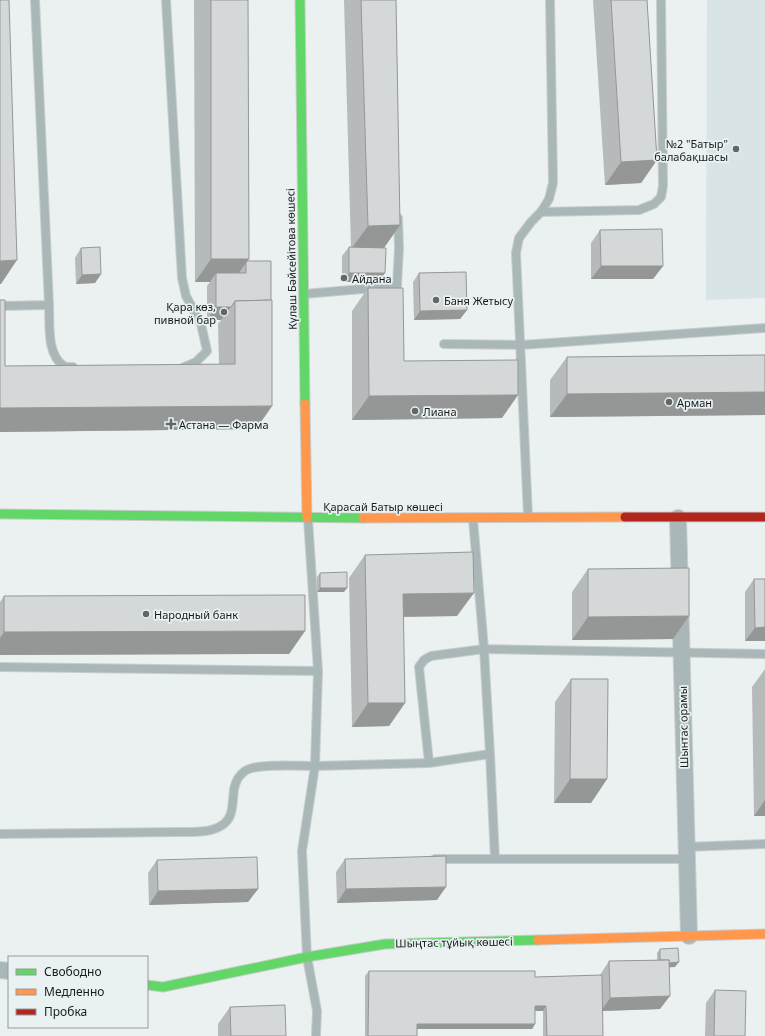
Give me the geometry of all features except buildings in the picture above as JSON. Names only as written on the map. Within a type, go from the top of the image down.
[{"type":"street","name":"Күләш Бәйсейітова көшесі","points":[[300,0],[303,294],[308,518]]},
{"type":"street","name":"Қарасай Батыр көшесі","points":[[0,514],[308,518],[765,517]]},
{"type":"street","name":"Шынтас орамы","points":[[678,518],[689,936]]},
{"type":"street","name":"Шыңтас тұйық көшесі","points":[[148,985],[163,987],[307,957],[385,944],[765,934]]},
{"type":"lane","points":[[35,0],[51,346],[58,360],[64,366],[79,368]]},
{"type":"lane","points":[[166,0],[182,278],[186,296],[201,324],[207,351],[196,362],[180,369],[172,370]]},
{"type":"lane","points":[[528,517],[516,253],[519,238],[541,212],[549,199],[552,183],[550,0]]},
{"type":"lane","points":[[541,212],[638,210],[654,204],[661,197],[663,186],[661,0]]},
{"type":"lane","points":[[303,294],[397,286],[399,248],[398,208]]},
{"type":"lane","points":[[0,306],[49,305]]},
{"type":"lane","points":[[444,344],[520,345],[765,328]]},
{"type":"lane","points":[[308,518],[318,671],[314,766],[302,851],[307,957],[317,1011],[316,1036]]},
{"type":"lane","points":[[473,518],[484,649],[495,859]]},
{"type":"lane","points":[[429,764],[419,667],[424,660],[431,656],[484,649],[765,654]]},
{"type":"lane","points":[[0,668],[318,671]]},
{"type":"lane","points":[[0,834],[200,831],[217,828],[227,823],[232,812],[233,795],[237,779],[246,770],[258,767],[429,764],[490,754]]},
{"type":"lane","points":[[425,859],[495,859],[686,853],[765,844]]},
{"type":"shaded area","name":"№2 \"Батыр\" балабақшасы","points":[[707,0],[765,0],[765,298],[706,300]]},
{"type":"traffic: fast","points":[[300,0],[305,404]]},
{"type":"traffic: fast","points":[[0,514],[363,518]]},
{"type":"traffic: fast","points":[[148,985],[163,987],[307,957],[385,944],[538,940]]},
{"type":"traffic: slow","points":[[305,404],[307,518]]},
{"type":"traffic: slow","points":[[363,518],[625,517]]},
{"type":"traffic: slow","points":[[538,940],[765,934]]},
{"type":"traffic: jam","points":[[625,517],[765,517]]},
{"type":"place","name":"№2 \"Батыр\" балабақшасы","points":[[736,149]]},
{"type":"place","name":"Айдана","points":[[344,278]]},
{"type":"place","name":"Баня Жетысу","points":[[436,300]]},
{"type":"place","name":"Қара көз, пивной бар","points":[[224,312]]},
{"type":"place","name":"Арман","points":[[669,402]]},
{"type":"place","name":"Лиана","points":[[415,411]]},
{"type":"place","name":"Астана — Фарма","points":[[171,424]]},
{"type":"place","name":"Народный банк","points":[[146,614]]}]
